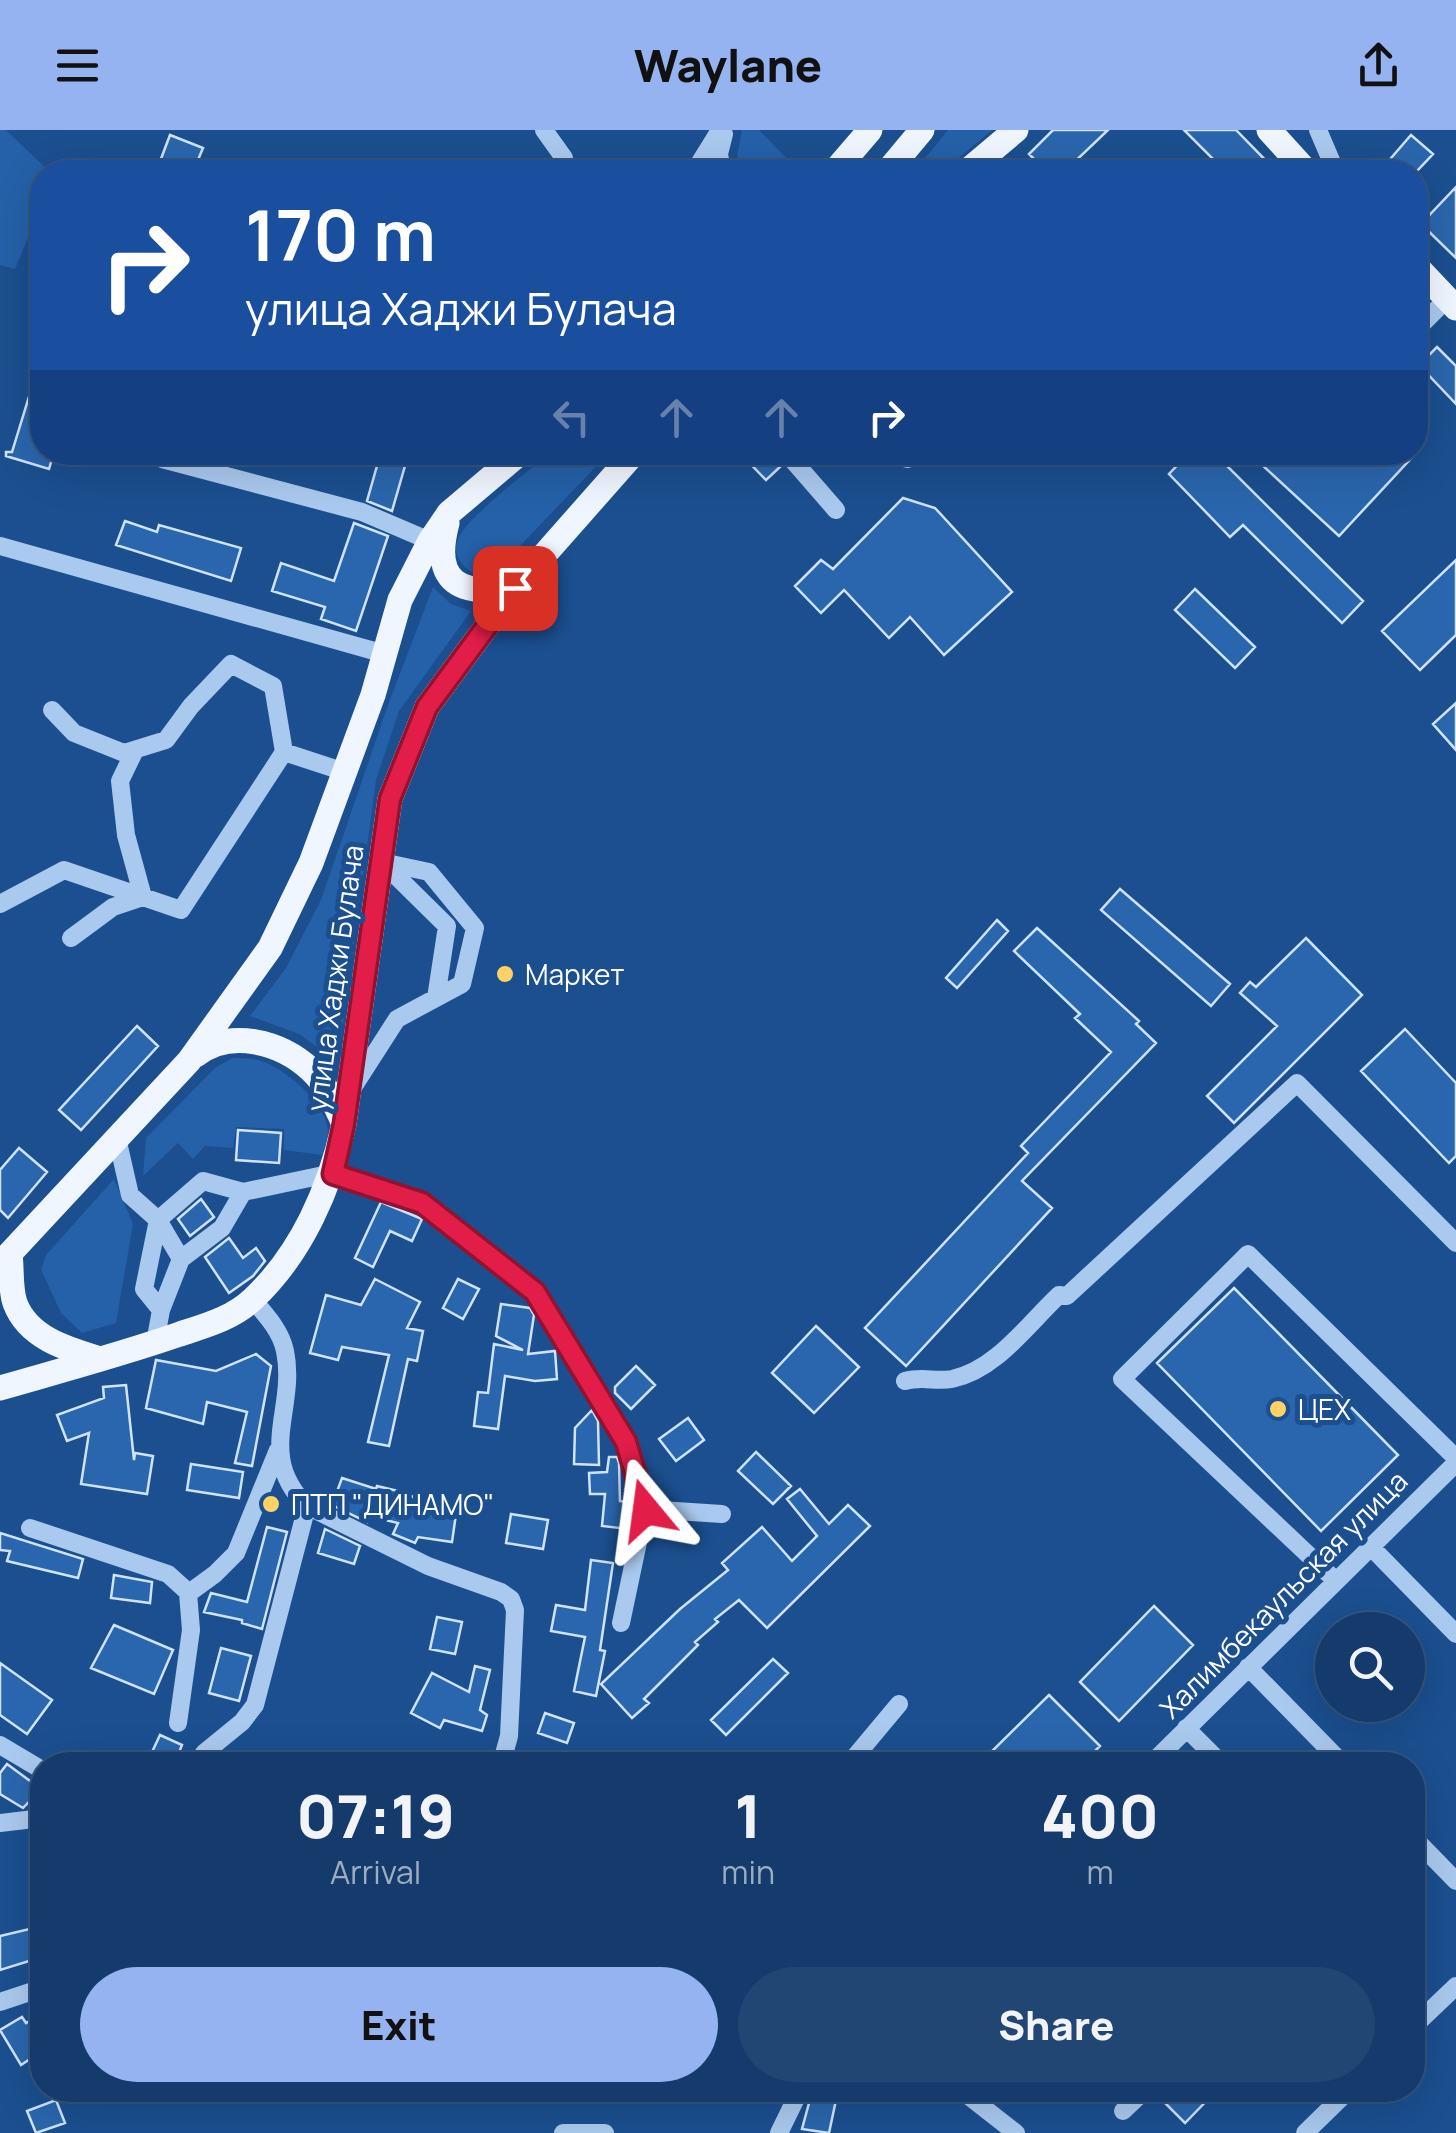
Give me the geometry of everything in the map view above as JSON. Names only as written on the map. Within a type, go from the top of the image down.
[{"type":"main road","points":[[844,160],[870,130]]},
{"type":"main road","points":[[897,160],[922,130]]},
{"type":"main road","points":[[980,160],[1016,130]]},
{"type":"main road","points":[[1270,130],[1296,160]]},
{"type":"main road","points":[[1428,282],[1449,310]]},
{"type":"main road","points":[[1428,293],[1449,310]]},
{"type":"main road","name":"улица Хаджи Булача","points":[[5,1259],[189,1061],[270,948],[311,864],[385,654],[400,600],[430,541],[450,513],[507,465]]},
{"type":"main road","name":"улица Хаджи Булача","points":[[0,1388],[224,1319],[253,1300],[292,1252],[333,1174],[344,1124],[390,799],[427,707],[515,588],[624,465]]},
{"type":"main road","points":[[450,513],[441,547],[443,562],[458,584],[470,591],[515,588]]},
{"type":"main road","points":[[189,1061],[208,1046],[228,1041],[246,1039],[265,1045],[313,1071],[344,1124]]},
{"type":"main road","points":[[5,1259],[15,1303],[39,1336],[100,1359]]},
{"type":"street","points":[[544,130],[564,160]]},
{"type":"street","points":[[702,160],[722,130]]},
{"type":"street","points":[[720,160],[722,130]]},
{"type":"street","points":[[1318,130],[1331,160]]},
{"type":"street","points":[[185,465],[362,512],[430,541]]},
{"type":"street","points":[[797,465],[836,510]]},
{"type":"street","points":[[0,546],[385,654]]},
{"type":"street","points":[[0,904],[64,870],[181,910],[284,752],[274,686],[231,664],[191,706],[166,740],[124,753],[74,733],[52,710]]},
{"type":"street","points":[[135,750],[120,781],[126,835],[143,897]]},
{"type":"street","points":[[284,752],[345,772]]},
{"type":"street","points":[[382,862],[447,926],[436,998]]},
{"type":"street","points":[[348,1094],[397,1019],[462,984],[475,928],[429,872],[382,862]]},
{"type":"street","points":[[72,938],[113,907],[143,897]]},
{"type":"street","points":[[905,1381],[921,1376],[954,1378],[982,1369],[1059,1294],[1067,1296],[1296,1083],[1456,1243]]},
{"type":"street","points":[[118,1138],[130,1195],[158,1220],[181,1259]]},
{"type":"street","points":[[161,1310],[144,1289],[158,1220],[203,1182],[243,1192],[333,1174],[422,1203],[535,1292],[626,1442],[646,1510],[620,1623]]},
{"type":"street","points":[[155,1343],[161,1310],[181,1259],[222,1228],[243,1192]]},
{"type":"street","points":[[1336,1580],[1122,1379],[1248,1254],[1456,1460]]},
{"type":"street","points":[[188,1593],[236,1553],[278,1449],[288,1373],[285,1348],[274,1324],[253,1300]]},
{"type":"street","points":[[278,1449],[285,1476],[307,1506],[428,1566],[511,1599],[515,1610],[509,1736],[505,1752]]},
{"type":"street","name":"Халимбекаульская улица","points":[[1163,1752],[1456,1460]]},
{"type":"street","points":[[205,1752],[242,1722],[255,1705],[307,1506]]},
{"type":"street","points":[[646,1510],[722,1514]]},
{"type":"street","points":[[30,1528],[168,1574],[188,1593],[191,1630],[178,1723]]},
{"type":"street","points":[[1370,1546],[1456,1634]]},
{"type":"street","points":[[1248,1666],[1331,1752]]},
{"type":"street","points":[[859,1752],[899,1704]]},
{"type":"street","points":[[1186,1728],[1210,1752]]},
{"type":"street","points":[[0,1745],[30,1763]]},
{"type":"street","points":[[0,1823],[30,1819]]},
{"type":"street","points":[[1425,1849],[1456,1881]]},
{"type":"street","points":[[1425,2016],[1456,1986]]},
{"type":"street","points":[[0,2002],[30,1992]]},
{"type":"street","points":[[780,2133],[791,2102]]},
{"type":"street","points":[[976,2102],[1016,2133]]},
{"type":"street","points":[[1123,2111],[1132,2102]]},
{"type":"street","points":[[1305,2133],[1337,2102]]},
{"type":"street","points":[[563,2133],[605,2133]]},
{"type":"shaded area","points":[[0,130],[6,130],[37,160],[30,160],[30,233],[15,269],[0,265]]},
{"type":"shaded area","points":[[742,130],[759,130],[788,160],[739,160]]},
{"type":"shaded area","points":[[948,130],[992,130],[956,160],[924,160]]},
{"type":"shaded area","points":[[536,465],[598,465],[496,571],[478,576],[460,561],[456,545],[464,529]]},
{"type":"shaded area","points":[[433,587],[451,604],[471,611],[399,711],[376,780],[338,1062],[299,1034],[250,1016],[286,968],[321,900]]},
{"type":"shaded area","points":[[233,1058],[268,1064],[312,1098],[321,1110],[328,1132],[322,1155],[284,1150],[284,1129],[236,1127],[233,1148],[205,1146],[193,1159],[178,1143],[143,1176],[146,1138],[216,1067]]},
{"type":"shaded area","points":[[114,1179],[133,1224],[116,1323],[82,1333],[61,1313],[41,1270],[46,1255]]},
{"type":"building","points":[[1053,130],[1108,130],[1077,160],[1031,160],[1029,154]]},
{"type":"building","points":[[1184,130],[1236,130],[1265,160],[1214,160]]},
{"type":"building","points":[[170,135],[203,148],[198,160],[161,160]]},
{"type":"building","points":[[1411,135],[1433,154],[1427,160],[1389,160]]},
{"type":"building","points":[[1456,187],[1456,258],[1428,231],[1428,217]]},
{"type":"building","points":[[1437,347],[1456,366],[1456,404],[1428,374],[1428,356]]},
{"type":"building","points":[[30,393],[30,463],[6,456],[6,452],[12,452]]},
{"type":"building","points":[[377,465],[405,465],[392,511],[367,501]]},
{"type":"building","points":[[752,465],[781,465],[781,466],[766,480]]},
{"type":"building","points":[[1178,465],[1226,465],[1363,601],[1342,623],[1243,525],[1230,537],[1169,474]]},
{"type":"building","points":[[1262,465],[1405,465],[1339,536]]},
{"type":"building","points":[[903,498],[935,508],[1012,592],[944,655],[910,617],[889,638],[844,590],[821,613],[795,586],[821,560],[833,569]]},
{"type":"building","points":[[125,521],[157,532],[159,525],[241,548],[231,581],[116,545]]},
{"type":"building","points":[[354,523],[388,536],[356,631],[321,619],[325,607],[272,591],[281,563],[334,581]]},
{"type":"building","points":[[1456,560],[1456,635],[1420,670],[1382,631]]},
{"type":"building","points":[[1195,589],[1255,647],[1235,668],[1175,610]]},
{"type":"building","points":[[1456,703],[1456,750],[1433,724]]},
{"type":"building","points":[[1120,889],[1230,984],[1211,1006],[1101,910]]},
{"type":"building","points":[[997,920],[1008,931],[957,988],[946,978]]},
{"type":"building","points":[[1037,928],[1139,1021],[1136,1024],[1156,1043],[1022,1181],[1052,1208],[906,1366],[865,1328],[1028,1153],[1021,1146],[1111,1052],[1075,1018],[1080,1014],[1014,951]]},
{"type":"building","points":[[1306,938],[1362,995],[1234,1123],[1207,1096],[1277,1026],[1240,993],[1250,982],[1256,987]]},
{"type":"building","points":[[137,1026],[158,1046],[81,1130],[59,1110]]},
{"type":"building","points":[[1405,1029],[1456,1083],[1456,1156],[1449,1163],[1361,1071]]},
{"type":"building","points":[[238,1130],[281,1133],[279,1163],[236,1160]]},
{"type":"building","points":[[19,1148],[47,1172],[8,1218],[0,1210],[0,1170]]},
{"type":"building","points":[[201,1199],[214,1217],[190,1236],[178,1219]]},
{"type":"building","points":[[381,1202],[422,1219],[412,1241],[390,1231],[373,1267],[355,1258]]},
{"type":"building","points":[[229,1238],[243,1258],[256,1248],[265,1261],[253,1276],[229,1293],[205,1257]]},
{"type":"building","points":[[375,1279],[420,1302],[407,1328],[423,1331],[417,1361],[408,1359],[389,1446],[368,1442],[389,1355],[342,1347],[338,1360],[310,1353],[326,1295],[361,1305]]},
{"type":"building","points":[[458,1279],[479,1289],[463,1319],[443,1308]]},
{"type":"building","name":"ЦЕХ","points":[[1234,1288],[1398,1455],[1321,1531],[1157,1363]]},
{"type":"building","points":[[501,1304],[530,1308],[534,1315],[528,1354],[555,1351],[557,1379],[535,1381],[505,1376],[498,1429],[474,1426],[478,1392],[488,1393],[494,1344],[523,1350],[496,1336]]},
{"type":"building","points":[[816,1326],[859,1367],[814,1413],[772,1373]]},
{"type":"building","points":[[256,1354],[271,1366],[252,1466],[235,1463],[247,1412],[207,1402],[203,1424],[146,1408],[156,1360],[216,1371]]},
{"type":"building","points":[[636,1366],[655,1385],[631,1409],[615,1393],[615,1387]]},
{"type":"building","points":[[126,1385],[134,1460],[135,1453],[153,1456],[147,1494],[81,1484],[89,1433],[67,1441],[57,1415],[104,1398],[103,1387]]},
{"type":"building","points":[[592,1410],[598,1421],[599,1465],[574,1464],[575,1428]]},
{"type":"building","points":[[688,1418],[704,1440],[676,1461],[659,1439]]},
{"type":"building","points":[[756,1452],[791,1486],[773,1504],[738,1471]]},
{"type":"building","points":[[609,1457],[617,1457],[619,1463],[620,1501],[630,1502],[632,1509],[628,1529],[602,1526],[605,1494],[590,1494],[589,1473],[607,1472]]},
{"type":"building","points":[[191,1464],[243,1472],[239,1498],[187,1490]]},
{"type":"building","points":[[342,1478],[402,1492],[427,1503],[457,1507],[452,1542],[418,1537],[415,1543],[393,1534],[398,1523],[369,1516],[367,1522],[332,1505]]},
{"type":"building","points":[[800,1489],[829,1524],[848,1505],[870,1526],[767,1628],[739,1600],[715,1619],[718,1622],[695,1642],[698,1645],[644,1699],[649,1703],[632,1718],[601,1684],[680,1609],[728,1570],[722,1563],[762,1527],[792,1561],[817,1536],[787,1499]]},
{"type":"building","points":[[511,1514],[548,1520],[543,1549],[506,1543]]},
{"type":"building","points":[[267,1527],[287,1532],[262,1629],[242,1620],[204,1612],[211,1593],[247,1602]]},
{"type":"building","points":[[325,1529],[360,1546],[354,1564],[318,1553]]},
{"type":"building","points":[[0,1533],[83,1559],[78,1578],[7,1561],[10,1551],[0,1550]]},
{"type":"building","points":[[591,1560],[613,1563],[600,1650],[605,1651],[596,1696],[574,1691],[585,1637],[551,1631],[556,1605],[585,1610]]},
{"type":"building","points":[[114,1575],[152,1582],[150,1603],[111,1598]]},
{"type":"building","points":[[1154,1606],[1193,1645],[1119,1721],[1080,1682]]},
{"type":"building","points":[[437,1617],[462,1622],[455,1654],[430,1649]]},
{"type":"building","points":[[114,1625],[173,1650],[154,1694],[91,1668]]},
{"type":"building","points":[[221,1648],[251,1656],[239,1701],[209,1693]]},
{"type":"building","points":[[773,1659],[788,1673],[726,1735],[711,1720]]},
{"type":"building","points":[[0,1663],[52,1700],[27,1734],[0,1715]]},
{"type":"building","points":[[475,1666],[490,1670],[480,1710],[487,1715],[482,1731],[444,1720],[440,1728],[411,1713],[432,1673],[469,1692]]},
{"type":"building","points":[[1049,1695],[1100,1746],[1094,1752],[991,1752]]},
{"type":"building","points":[[545,1713],[574,1723],[567,1743],[538,1733]]},
{"type":"building","points":[[160,1735],[182,1745],[179,1752],[152,1752]]},
{"type":"building","points":[[7,1764],[30,1781],[30,1801],[23,1808],[0,1794],[0,1773]]},
{"type":"building","points":[[30,1929],[30,1961],[0,1970],[0,1936]]},
{"type":"building","points":[[22,2017],[26,2023],[30,2021],[30,2059],[21,2065],[0,2030]]},
{"type":"building","points":[[57,2102],[65,2123],[36,2133],[27,2111]]},
{"type":"building","points":[[809,2102],[836,2102],[829,2133],[802,2129]]},
{"type":"building","points":[[1164,2102],[1205,2102],[1185,2123]]},
{"type":"place","name":"Маркет","points":[[505,974]]},
{"type":"place","name":"ЦЕХ","points":[[1278,1409]]},
{"type":"place","name":"ПТП \"ДИНАМО\"","points":[[271,1504]]},
{"type":"route","points":[[515,588],[427,707],[390,799],[344,1124],[333,1174],[422,1203],[535,1292],[626,1442],[646,1510]]}]
